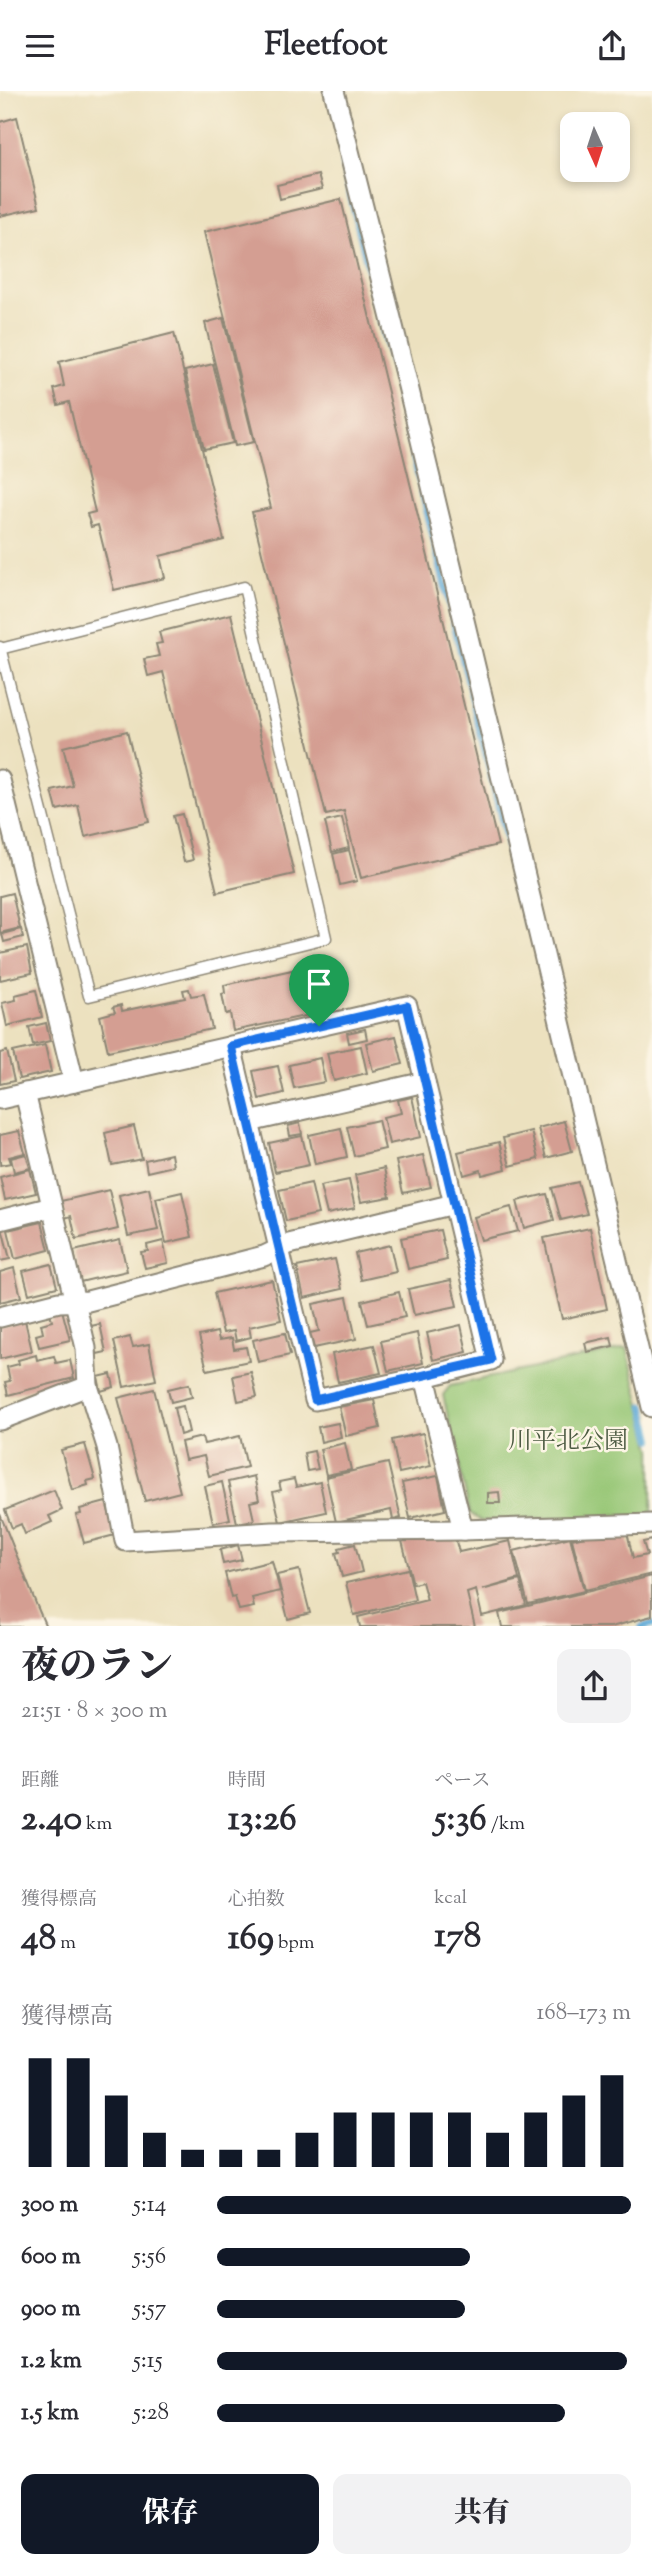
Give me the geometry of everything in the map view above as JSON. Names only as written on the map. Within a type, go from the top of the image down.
[{"type":"street","points":[[334,91],[408,386],[652,1407]]},
{"type":"street","points":[[0,780],[74,1082]]},
{"type":"street","points":[[0,1099],[25,1093],[74,1082],[231,1046],[407,1006],[491,1360],[315,1400],[231,1046]]},
{"type":"street","points":[[249,1122],[425,1082]]},
{"type":"street","points":[[25,1093],[86,1348],[88,1387],[107,1447],[125,1541],[274,1532],[652,1524]]},
{"type":"street","points":[[0,1317],[59,1302],[88,1301],[264,1256],[289,1244],[454,1204]]},
{"type":"street","points":[[0,1220],[52,1207]]},
{"type":"street","points":[[425,1377],[463,1530]]},
{"type":"street","points":[[0,1420],[88,1387]]},
{"type":"lane","points":[[244,587],[326,938],[89,996],[0,648],[244,587]]},
{"type":"green space","name":"川平北公園","points":[[627,1348],[652,1450],[652,1516],[481,1521],[470,1513],[443,1395],[450,1386]]},
{"type":"building","points":[[17,117],[39,207],[0,216],[0,122]]},
{"type":"building","points":[[318,175],[322,189],[280,199],[277,185]]},
{"type":"building","points":[[341,199],[498,845],[361,878],[344,811],[326,815],[252,512],[271,508],[204,232]]},
{"type":"building","points":[[223,318],[254,442],[235,446],[205,323]]},
{"type":"building","points":[[174,333],[224,540],[160,556],[165,578],[114,590],[98,525],[91,527],[87,514],[95,512],[69,402],[58,405],[54,389],[64,386],[59,362]]},
{"type":"building","points":[[213,364],[233,443],[204,449],[185,371]]},
{"type":"building","points":[[231,614],[294,874],[217,892],[163,672],[148,676],[144,659],[159,656],[156,644],[162,643],[159,632]]},
{"type":"building","points":[[127,731],[149,822],[85,837],[78,805],[57,810],[52,791],[73,786],[63,747]]},
{"type":"building","points":[[182,814],[193,860],[184,862],[173,816]]},
{"type":"building","points":[[342,818],[349,848],[332,852],[325,822]]},
{"type":"building","points":[[349,850],[357,881],[340,885],[333,854]]},
{"type":"building","points":[[12,893],[20,928],[0,933],[0,896]]},
{"type":"building","points":[[21,929],[23,937],[4,942],[2,934]]},
{"type":"building","points":[[27,947],[32,973],[0,980],[0,953]]},
{"type":"building","points":[[310,966],[318,993],[315,993],[319,1013],[233,1031],[230,1013],[226,1014],[222,994],[225,993],[224,985]]},
{"type":"building","points":[[189,989],[191,996],[204,994],[212,1029],[108,1051],[100,1016],[115,1012],[113,1007],[121,1005],[122,1011],[185,998],[183,990]]},
{"type":"building","points":[[36,990],[42,1017],[7,1026],[2,1003],[16,1000],[15,995]]},
{"type":"building","points":[[46,1023],[50,1041],[33,1045],[29,1027]]},
{"type":"building","points":[[365,1029],[367,1039],[349,1043],[347,1033]]},
{"type":"building","points":[[396,1036],[403,1064],[373,1071],[366,1043]]},
{"type":"building","points":[[45,1045],[51,1072],[19,1079],[13,1052]]},
{"type":"building","points":[[361,1046],[367,1073],[334,1081],[327,1053]]},
{"type":"building","points":[[7,1051],[14,1081],[0,1084],[0,1053]]},
{"type":"building","points":[[320,1058],[325,1082],[294,1088],[289,1065]]},
{"type":"building","points":[[278,1066],[284,1093],[259,1099],[253,1071]]},
{"type":"building","points":[[412,1097],[421,1137],[389,1144],[383,1117],[401,1113],[398,1100]]},
{"type":"building","points":[[378,1120],[385,1149],[354,1156],[347,1127]]},
{"type":"building","points":[[564,1121],[572,1151],[546,1158],[538,1128]]},
{"type":"building","points":[[300,1123],[302,1134],[290,1136],[288,1126]]},
{"type":"building","points":[[134,1126],[142,1159],[112,1165],[105,1133]]},
{"type":"building","points":[[341,1128],[347,1157],[315,1164],[309,1135]]},
{"type":"building","points":[[19,1131],[25,1153],[9,1157],[11,1163],[0,1165],[0,1135]]},
{"type":"building","points":[[531,1131],[538,1159],[510,1166],[503,1138]]},
{"type":"building","points":[[302,1136],[309,1165],[275,1172],[269,1143]]},
{"type":"building","points":[[499,1142],[506,1169],[482,1175],[481,1170],[464,1175],[458,1152]]},
{"type":"building","points":[[26,1154],[30,1168],[14,1172],[11,1158]]},
{"type":"building","points":[[171,1154],[173,1166],[147,1172],[145,1160]]},
{"type":"building","points":[[423,1155],[431,1187],[403,1193],[396,1161]]},
{"type":"building","points":[[384,1168],[390,1197],[361,1202],[355,1175]]},
{"type":"building","points":[[30,1169],[36,1193],[5,1200],[0,1177]]},
{"type":"building","points":[[349,1180],[355,1208],[327,1214],[320,1186]]},
{"type":"building","points":[[578,1182],[587,1214],[561,1220],[552,1188]]},
{"type":"building","points":[[311,1183],[318,1214],[286,1221],[279,1190]]},
{"type":"building","points":[[149,1188],[158,1230],[128,1236],[119,1195]]},
{"type":"building","points":[[109,1190],[118,1229],[76,1239],[71,1216],[65,1218],[61,1201]]},
{"type":"building","points":[[182,1192],[192,1237],[166,1243],[156,1198]]},
{"type":"building","points":[[547,1194],[554,1220],[524,1228],[517,1201]]},
{"type":"building","points":[[511,1207],[518,1231],[481,1240],[474,1217]]},
{"type":"building","points":[[42,1222],[49,1250],[15,1259],[8,1230]]},
{"type":"building","points":[[590,1228],[607,1309],[562,1319],[544,1238]]},
{"type":"building","points":[[440,1230],[447,1260],[408,1269],[401,1238]]},
{"type":"building","points":[[3,1232],[10,1259],[0,1261],[0,1233]]},
{"type":"building","points":[[120,1240],[127,1271],[80,1282],[74,1251]]},
{"type":"building","points":[[163,1241],[168,1263],[145,1268],[141,1252],[148,1251],[147,1245]]},
{"type":"building","points":[[390,1245],[396,1272],[361,1280],[355,1253]]},
{"type":"building","points":[[335,1259],[342,1289],[304,1298],[297,1267]]},
{"type":"building","points":[[51,1264],[57,1287],[29,1294],[23,1271]]},
{"type":"building","points":[[14,1268],[21,1297],[0,1302],[0,1272]]},
{"type":"building","points":[[272,1280],[281,1320],[249,1327],[251,1337],[236,1341],[234,1331],[223,1333],[214,1293]]},
{"type":"building","points":[[451,1280],[457,1306],[414,1315],[408,1289]]},
{"type":"building","points":[[399,1292],[405,1317],[368,1325],[362,1301]]},
{"type":"building","points":[[347,1297],[356,1339],[314,1348],[310,1333],[319,1331],[313,1304]]},
{"type":"building","points":[[62,1310],[70,1340],[39,1347],[36,1335],[43,1333],[41,1324],[52,1321],[50,1313]]},
{"type":"building","points":[[25,1320],[32,1351],[0,1359],[0,1326]]},
{"type":"building","points":[[100,1324],[106,1352],[97,1354],[91,1326]]},
{"type":"building","points":[[461,1325],[467,1352],[433,1360],[427,1333]]},
{"type":"building","points":[[217,1332],[219,1340],[232,1338],[234,1349],[246,1347],[249,1361],[207,1370],[199,1336]]},
{"type":"building","points":[[285,1333],[290,1355],[258,1362],[253,1340]]},
{"type":"building","points":[[417,1333],[423,1363],[388,1371],[381,1341]]},
{"type":"building","points":[[130,1337],[133,1347],[149,1344],[156,1380],[124,1387],[114,1341]]},
{"type":"building","points":[[611,1337],[613,1346],[587,1352],[585,1343]]},
{"type":"building","points":[[374,1345],[381,1373],[338,1382],[332,1354]]},
{"type":"building","points":[[36,1355],[37,1360],[54,1356],[56,1363],[70,1360],[74,1378],[8,1395],[5,1382],[10,1381],[7,1367],[19,1364],[18,1360]]},
{"type":"building","points":[[251,1372],[257,1397],[238,1401],[233,1376]]},
{"type":"building","points":[[111,1374],[114,1387],[101,1391],[98,1377]]},
{"type":"building","points":[[189,1384],[192,1397],[171,1402],[168,1389]]},
{"type":"building","points":[[154,1389],[180,1492],[145,1501],[118,1398]]},
{"type":"building","points":[[374,1400],[380,1428],[346,1436],[339,1407]]},
{"type":"building","points":[[183,1406],[189,1432],[180,1435],[174,1408]]},
{"type":"building","points":[[338,1423],[341,1437],[321,1442],[318,1427]]},
{"type":"building","points":[[423,1433],[431,1466],[399,1473],[392,1440]]},
{"type":"building","points":[[240,1436],[247,1467],[209,1476],[204,1456],[185,1460],[181,1442],[202,1437],[204,1444]]},
{"type":"building","points":[[345,1443],[351,1470],[326,1475],[320,1449]]},
{"type":"building","points":[[85,1444],[95,1479],[87,1481],[88,1485],[72,1490],[61,1450]]},
{"type":"building","points":[[314,1451],[318,1469],[307,1471],[304,1453]]},
{"type":"building","points":[[388,1463],[401,1518],[393,1520],[391,1510],[336,1522],[326,1477]]},
{"type":"building","points":[[254,1476],[259,1500],[250,1502],[254,1520],[237,1523],[228,1482]]},
{"type":"building","points":[[438,1476],[445,1510],[410,1518],[402,1483]]},
{"type":"building","points":[[294,1479],[296,1487],[320,1482],[326,1512],[280,1522],[273,1492],[281,1490],[279,1482]]},
{"type":"building","points":[[222,1482],[230,1519],[213,1523],[205,1486]]},
{"type":"building","points":[[54,1490],[62,1510],[49,1516],[52,1522],[25,1534],[21,1524],[12,1528],[5,1510]]},
{"type":"building","points":[[499,1492],[500,1503],[488,1503],[488,1493]]},
{"type":"building","points":[[106,1502],[115,1535],[84,1543],[76,1515],[81,1514],[80,1509]]},
{"type":"building","points":[[0,1514],[46,1626],[0,1626]]},
{"type":"building","points":[[600,1532],[627,1532],[633,1558],[647,1555],[643,1542],[652,1540],[652,1574],[585,1590],[572,1539]]},
{"type":"building","points":[[570,1537],[584,1591],[528,1604],[514,1551]]},
{"type":"building","points":[[455,1538],[459,1552],[510,1541],[519,1579],[482,1590],[520,1580],[526,1605],[482,1616],[476,1590],[467,1593],[475,1626],[360,1626],[358,1617],[427,1600],[422,1582],[413,1584],[402,1541]]},
{"type":"building","points":[[355,1544],[362,1572],[342,1577],[336,1553],[340,1552],[339,1548]]},
{"type":"building","points":[[238,1545],[242,1560],[223,1564],[220,1550]]},
{"type":"building","points":[[272,1561],[280,1591],[252,1598],[254,1607],[239,1610],[235,1597],[231,1598],[225,1573]]},
{"type":"building","points":[[408,1569],[415,1600],[354,1615],[346,1583]]},
{"type":"building","points":[[299,1570],[310,1613],[288,1619],[277,1575]]},
{"type":"building","points":[[652,1576],[652,1616],[615,1626],[502,1626],[499,1613]]},
{"type":"waterway","points":[[343,164],[527,925]]},
{"type":"waterway","points":[[644,1406],[652,1439]]},
{"type":"waterway","points":[[645,1626],[652,1624]]},
{"type":"route","points":[[407,1006],[491,1360],[315,1400],[231,1046],[319,1026],[407,1006]]}]
